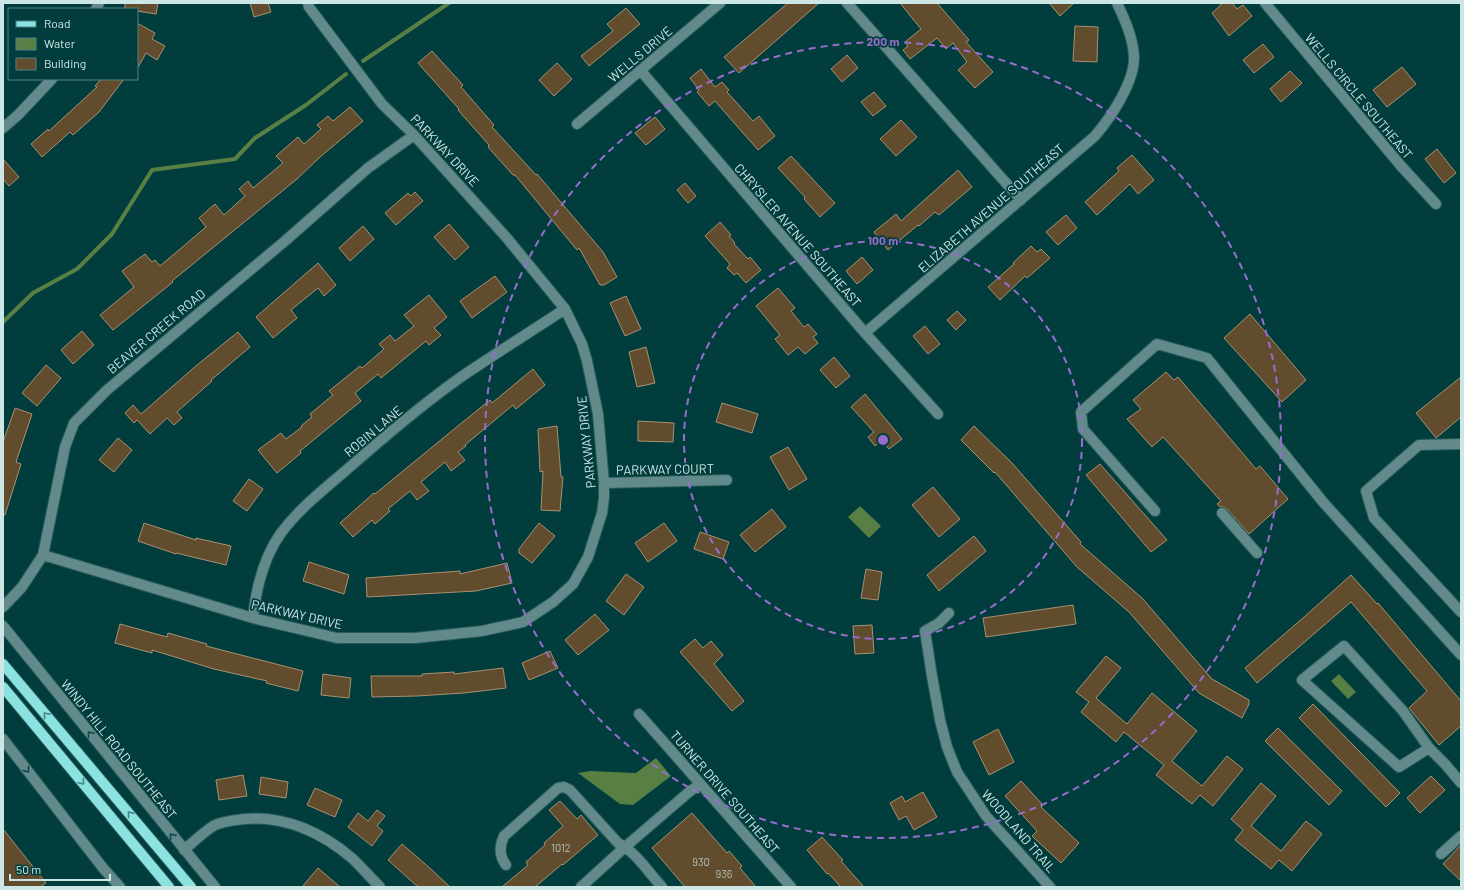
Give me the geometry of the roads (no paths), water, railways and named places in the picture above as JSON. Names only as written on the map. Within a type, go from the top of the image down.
[{"type":"main road","points":[[3,664],[191,887]]},
{"type":"main road","points":[[3,687],[169,887]]},
{"type":"street","name":"PARKWAY DRIVE","points":[[43,555],[253,618],[337,638],[415,638],[482,631],[523,622],[553,602],[573,584],[588,557],[602,513],[604,498],[598,414],[582,344],[565,309],[506,237],[414,135],[382,104],[309,7],[308,3]]},
{"type":"street","name":"WELLS DRIVE","points":[[577,124],[720,3]]},
{"type":"street","points":[[847,3],[1021,200]]},
{"type":"street","name":"ELIZABETH AVENUE SOUTHEAST","points":[[865,333],[1095,136],[1114,111],[1124,93],[1129,81],[1134,58],[1132,43],[1118,3]]},
{"type":"street","name":"WELLS CIRCLE SOUTHEAST","points":[[1265,3],[1401,166],[1436,204]]},
{"type":"street","name":"CHRYSLER AVENUE SOUTHEAST","points":[[641,70],[865,333],[938,414]]},
{"type":"street","points":[[3,128],[18,115],[51,80]]},
{"type":"street","name":"BEAVER CREEK ROAD","points":[[3,607],[22,587],[43,555],[65,447],[74,423],[106,390],[284,241],[368,168],[414,135]]},
{"type":"street","name":"ROBIN LANE","points":[[253,618],[254,605],[263,569],[281,534],[293,518],[367,452],[419,409],[461,378],[565,309]]},
{"type":"street","points":[[1155,511],[1083,429],[1081,412],[1157,344],[1206,358],[1323,502],[1461,655]]},
{"type":"street","points":[[1461,444],[1419,445],[1366,490],[1374,518],[1461,612]]},
{"type":"street","name":"PARKWAY COURT","points":[[604,483],[727,480]]},
{"type":"street","points":[[1222,514],[1257,553]]},
{"type":"street","name":"WOODLAND TRAIL","points":[[949,614],[939,623],[925,631],[940,720],[947,747],[957,772],[986,816],[1050,887]]},
{"type":"street","name":"WINDY HILL ROAD SOUTHEAST","points":[[3,626],[215,887]]},
{"type":"street","points":[[1429,748],[1398,767],[1302,680],[1344,646],[1403,711],[1429,748],[1461,783]]},
{"type":"street","name":"TURNER DRIVE SOUTHEAST","points":[[639,714],[791,887]]},
{"type":"street","points":[[3,739],[103,868],[120,887]]},
{"type":"street","points":[[581,887],[625,847],[700,784]]},
{"type":"street","points":[[506,865],[500,855],[501,842],[504,836],[558,788],[564,787],[570,790],[618,843],[625,847],[662,887]]},
{"type":"street","points":[[184,850],[214,826],[254,818],[275,820],[293,824],[313,832],[331,842],[353,859],[380,887]]},
{"type":"street","points":[[1441,854],[1461,836]]},
{"type":"water","points":[[860,506],[881,526],[869,538],[848,517]]},
{"type":"water","points":[[1339,674],[1356,692],[1348,699],[1331,681]]},
{"type":"water","points":[[656,758],[671,776],[633,805],[620,804],[578,773],[590,771],[636,773]]},
{"type":"waterway","points":[[363,61],[449,3]]},
{"type":"waterway","points":[[3,322],[33,293],[77,269],[112,234],[152,170],[235,159],[255,138],[306,105],[346,74]]}]
